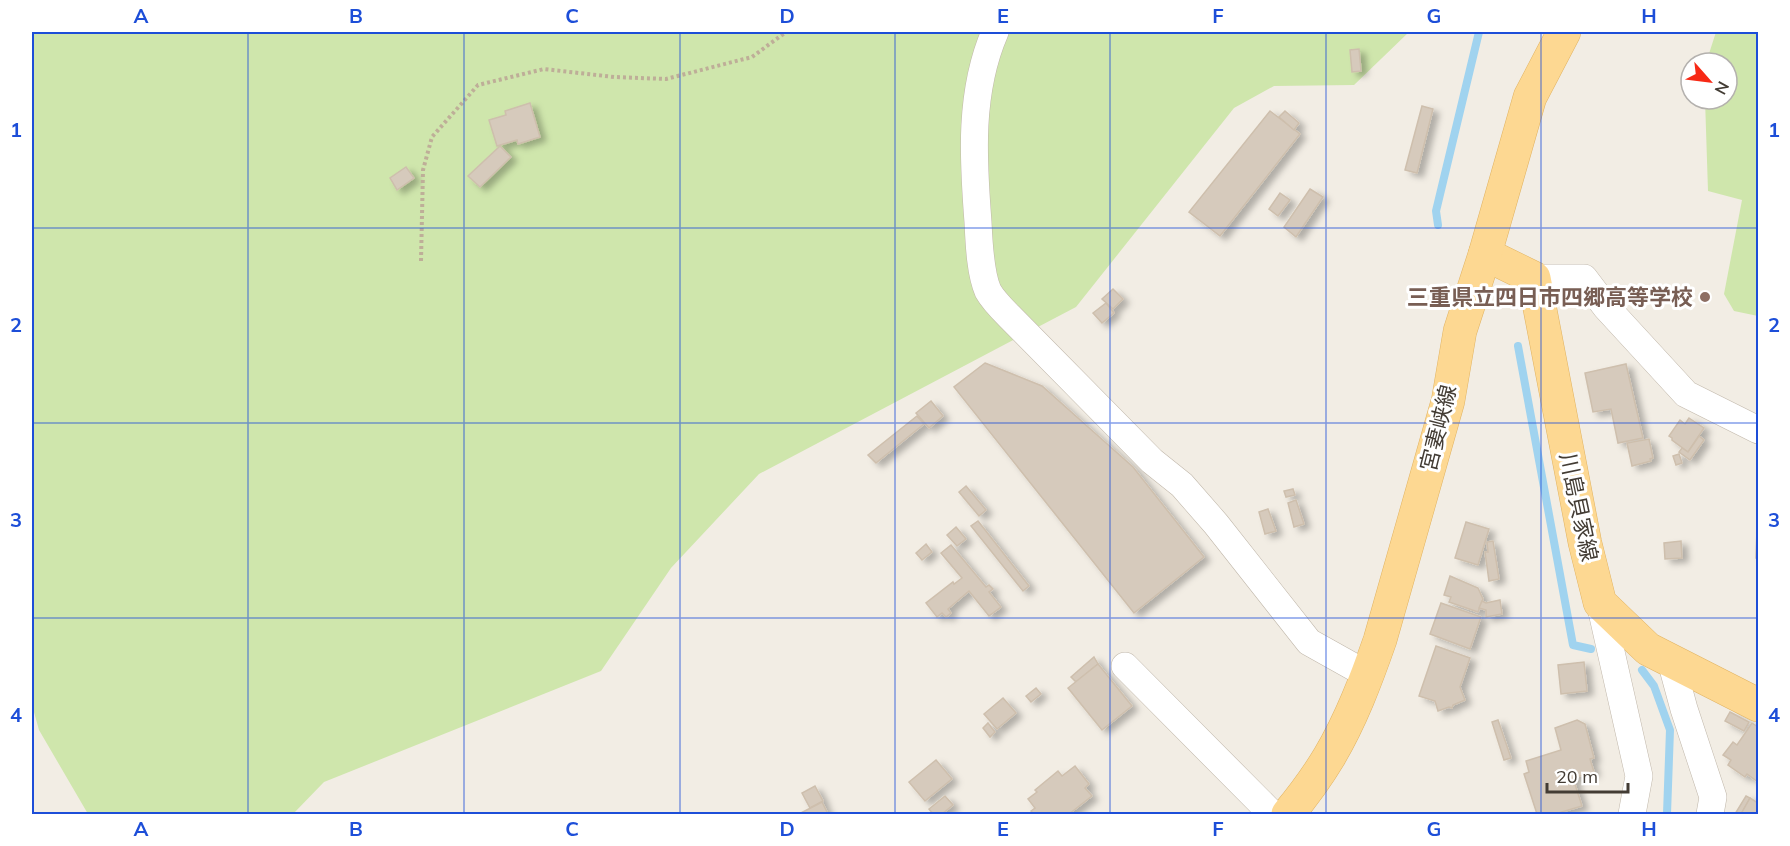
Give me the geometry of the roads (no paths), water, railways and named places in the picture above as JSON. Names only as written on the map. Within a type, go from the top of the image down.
[{"type":"main road","name":"宮妻峡線","points":[[1288,814],[1329,757],[1368,675],[1448,401],[1460,331],[1485,254],[1530,97],[1564,32]]},
{"type":"main road","points":[[1485,254],[1534,278]]},
{"type":"main road","name":"川島貝家線","points":[[1534,278],[1600,603]]},
{"type":"main road","points":[[1600,603],[1648,649],[1758,705]]},
{"type":"street","points":[[995,32],[988,47],[977,95],[973,162],[980,251],[987,289],[1009,316],[1152,461],[1182,485],[1216,524],[1309,642],[1368,675]]},
{"type":"street","points":[[1534,278],[1584,278],[1606,307],[1686,394],[1758,430]]},
{"type":"street","points":[[1600,603],[1639,776],[1632,814]]},
{"type":"street","points":[[1671,661],[1713,797],[1710,814]]},
{"type":"street","points":[[1125,666],[1272,814]]},
{"type":"waterway","points":[[1438,225],[1436,211],[1479,32]]},
{"type":"waterway","points":[[1518,346],[1573,645],[1591,649]]},
{"type":"waterway","points":[[1642,670],[1654,686],[1670,730],[1667,814]]},
{"type":"place","name":"三重県立四日市四郷高等学校","points":[[1705,297]]}]
